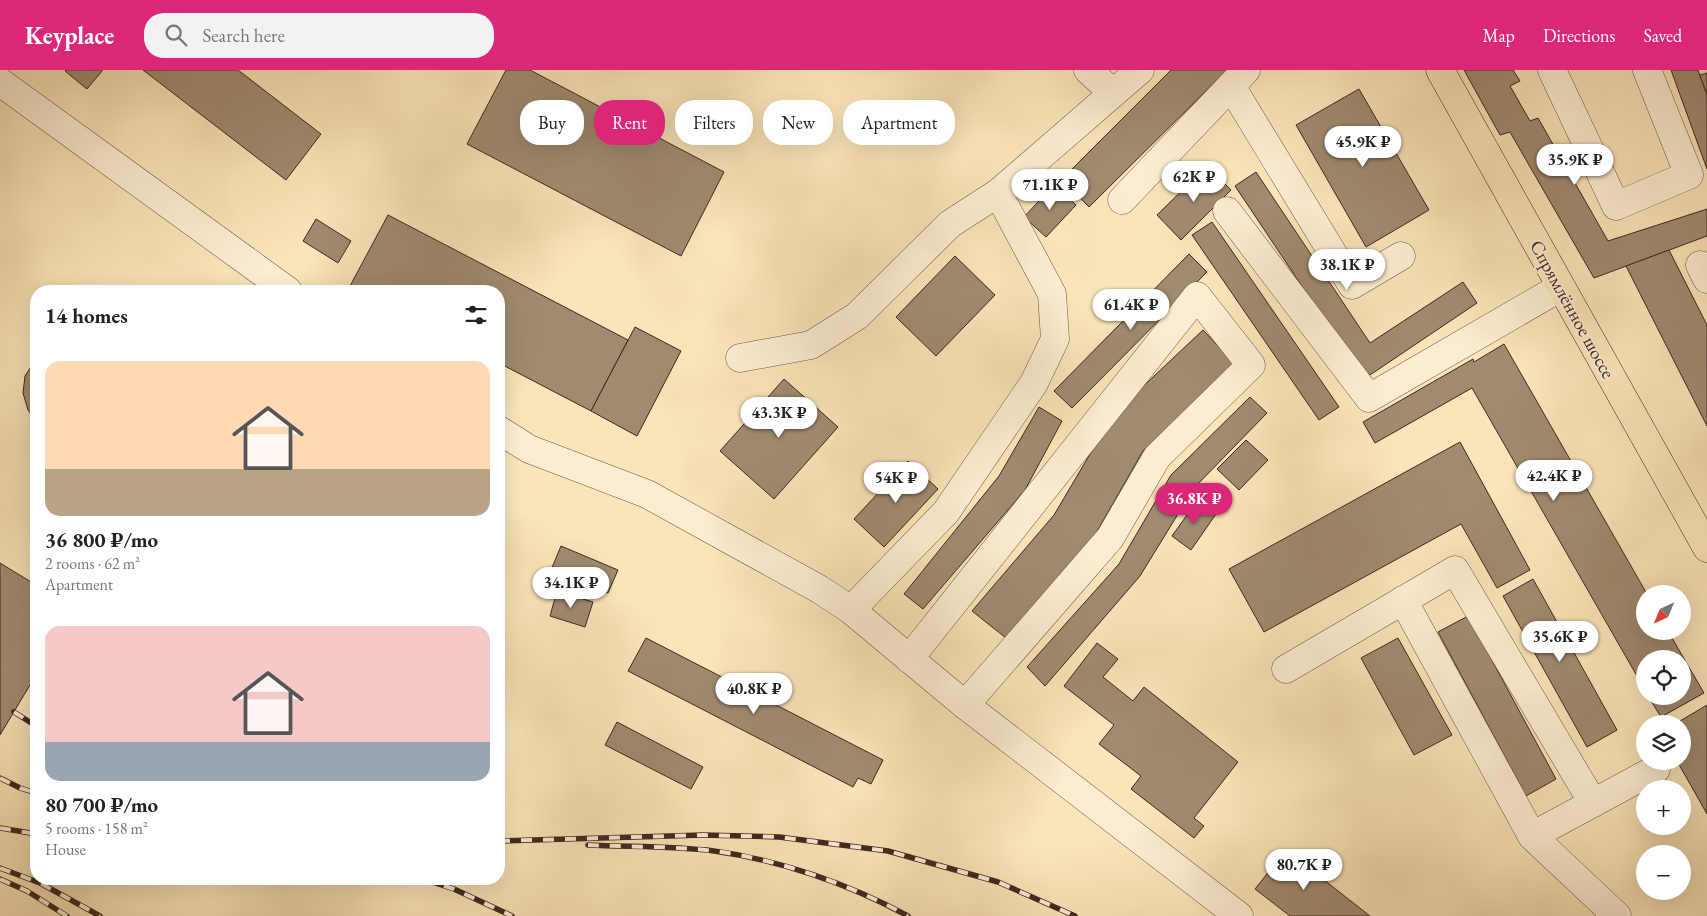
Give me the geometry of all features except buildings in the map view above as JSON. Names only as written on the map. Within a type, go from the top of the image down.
[{"type":"main road","name":"Спрямлённое шоссе","points":[[1440,70],[1707,548]]},
{"type":"street","points":[[1088,70],[1113,93]]},
{"type":"street","points":[[740,358],[811,345],[857,316],[950,224],[998,194],[1140,70]]},
{"type":"street","points":[[1552,70],[1616,206],[1688,175],[1647,70]]},
{"type":"street","points":[[1122,200],[1238,78],[1352,285],[1401,256]]},
{"type":"street","points":[[0,82],[280,285]]},
{"type":"street","points":[[851,610],[946,512],[1034,384],[1055,340],[1052,294],[998,194]]},
{"type":"street","points":[[1227,211],[1369,398],[1561,287]]},
{"type":"street","points":[[909,659],[1197,296],[1250,365],[1157,457],[1110,538],[965,705]]},
{"type":"street","points":[[505,434],[529,449],[647,494],[819,588],[851,610],[965,705],[1240,916]]},
{"type":"street","points":[[1286,669],[1455,570],[1593,803]]},
{"type":"street","points":[[1403,600],[1532,836],[1617,916]]},
{"type":"street","points":[[1532,836],[1654,770]]},
{"type":"railway","points":[[14,712],[30,722]]},
{"type":"railway","points":[[0,778],[30,791]]},
{"type":"railway","points":[[0,828],[30,833]]},
{"type":"railway","points":[[505,841],[703,835],[779,837],[888,851],[998,882],[1075,916]]},
{"type":"railway","points":[[588,845],[698,849],[764,860],[838,884],[908,916]]},
{"type":"railway","points":[[0,868],[30,879]]},
{"type":"railway","points":[[0,879],[27,891],[67,916]]},
{"type":"railway","points":[[44,885],[100,916]]},
{"type":"railway","points":[[442,885],[512,916]]}]
